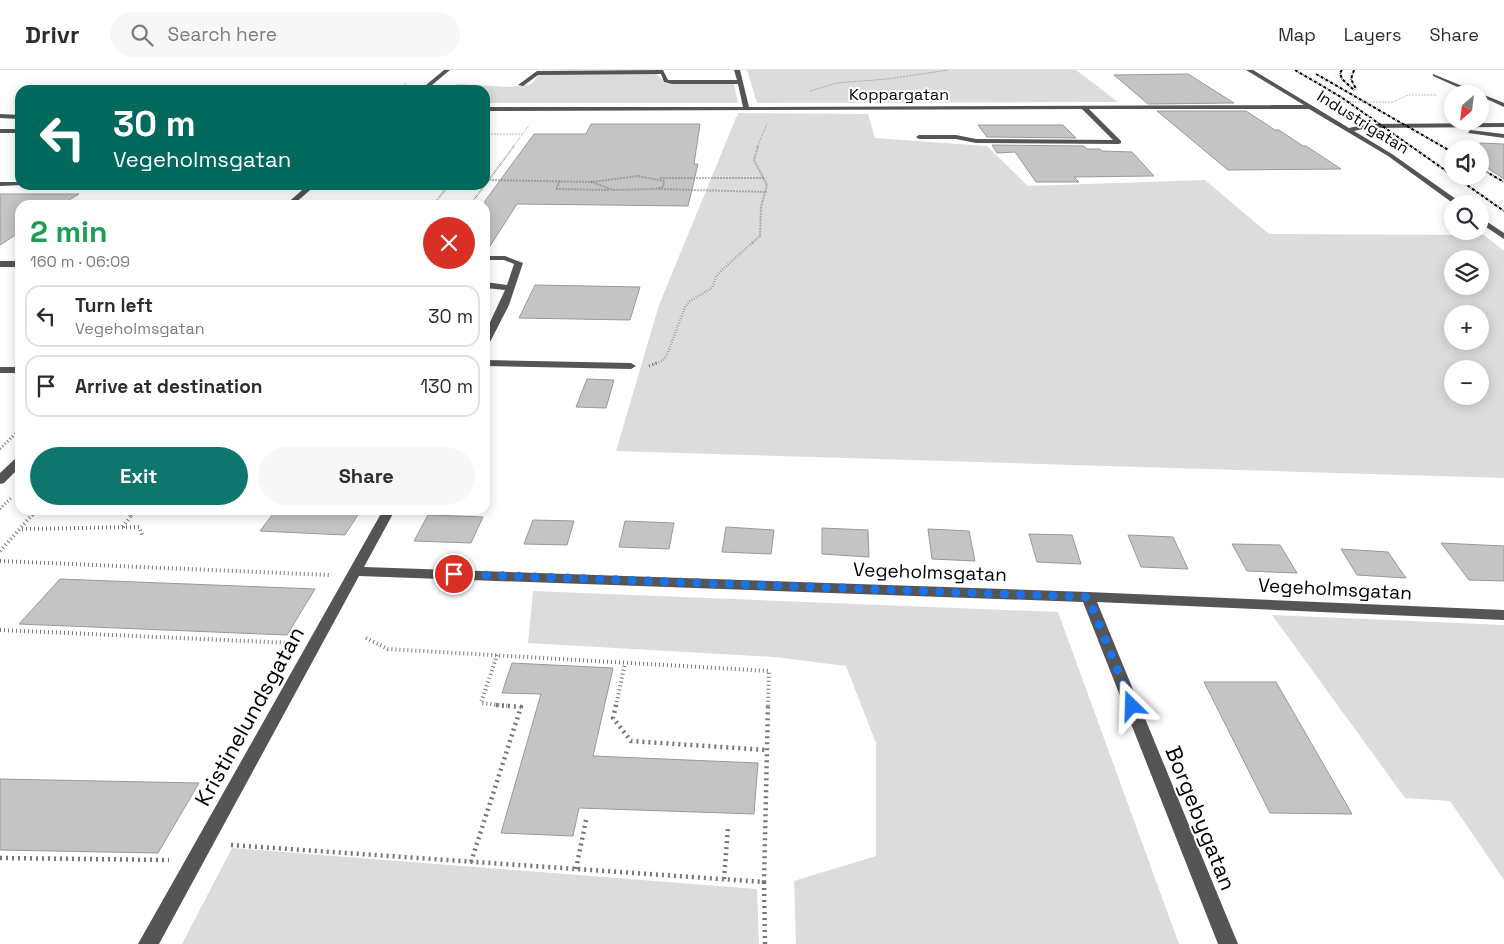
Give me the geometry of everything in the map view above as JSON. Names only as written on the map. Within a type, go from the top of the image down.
[{"type":"street","points":[[429,85],[447,70]]},
{"type":"street","points":[[737,70],[746,108]]},
{"type":"street","name":"Industrigatan","points":[[1249,70],[1313,107],[1415,171],[1447,195]]},
{"type":"street","points":[[521,85],[537,73],[650,71],[662,72],[666,81],[672,82],[740,82]]},
{"type":"street","points":[[1435,75],[1458,85]]},
{"type":"street","points":[[1489,98],[1504,105]]},
{"type":"street","name":"Koppargatan","points":[[490,109],[1313,107]]},
{"type":"street","points":[[919,137],[956,137],[976,141],[1119,142],[1084,108]]},
{"type":"street","points":[[0,116],[15,116]]},
{"type":"street","points":[[1348,130],[1374,126],[1504,125]]},
{"type":"street","points":[[1348,130],[1504,135]]},
{"type":"street","points":[[0,131],[15,131]]},
{"type":"street","points":[[0,184],[15,184]]},
{"type":"street","points":[[295,200],[306,190]]},
{"type":"street","points":[[1489,226],[1504,237]]},
{"type":"street","points":[[490,258],[505,258],[519,263],[504,305],[490,332]]},
{"type":"street","points":[[0,264],[15,264]]},
{"type":"street","points":[[490,286],[509,288]]},
{"type":"street","points":[[490,363],[631,366]]},
{"type":"street","points":[[0,370],[15,370]]},
{"type":"street","points":[[0,480],[15,465]]},
{"type":"street","name":"Kristinelundsgatan","points":[[148,944],[386,515]]},
{"type":"street","name":"Vegeholmsgatan","points":[[354,574],[1088,597],[1504,615]]},
{"type":"street","name":"Borgebygatan","points":[[1088,597],[1228,944]]},
{"type":"path","points":[[631,366],[654,365],[662,361],[667,355],[685,307],[690,301],[712,288],[716,277],[722,270],[759,238],[761,207],[767,192],[765,178],[754,158],[758,150],[760,138],[778,108],[803,97],[814,89],[826,85],[949,70]]},
{"type":"path","points":[[404,85],[409,82]]},
{"type":"path","points":[[1333,102],[1394,102],[1408,95],[1444,95]]},
{"type":"path","points":[[490,179],[529,125]]},
{"type":"path","points":[[490,134],[522,134]]},
{"type":"path","points":[[490,180],[592,182],[615,178],[765,178]]},
{"type":"path","points":[[655,189],[663,187],[664,181],[657,178]]},
{"type":"path","points":[[560,181],[556,189],[767,192]]},
{"type":"path","points":[[592,182],[613,190]]},
{"type":"path","points":[[437,200],[445,190]]},
{"type":"path","points":[[474,200],[481,190]]},
{"type":"path","points":[[0,449],[15,434]]},
{"type":"path","points":[[0,551],[32,515]]},
{"type":"path","points":[[122,527],[131,515]]},
{"type":"path","points":[[22,530],[139,527],[143,537]]},
{"type":"path","points":[[0,561],[354,574]]},
{"type":"path","points":[[0,630],[314,644]]},
{"type":"path","points":[[366,638],[388,649],[769,671],[764,882],[765,944]]},
{"type":"path","points":[[471,862],[521,707],[481,703],[497,655]]},
{"type":"path","points":[[625,663],[613,718],[631,741],[767,750]]},
{"type":"path","points":[[576,869],[586,820]]},
{"type":"path","points":[[724,879],[728,828]]},
{"type":"path","points":[[204,843],[764,882]]},
{"type":"path","points":[[0,858],[195,860]]},
{"type":"shaded area","points":[[747,70],[1076,70],[1118,102],[757,103]]},
{"type":"shaded area","points":[[656,73],[665,83],[734,83],[738,103],[490,103],[490,86],[509,87],[532,84],[539,74]]},
{"type":"shaded area","points":[[738,113],[868,114],[875,138],[987,146],[1028,186],[1205,180],[1269,234],[1444,235],[1444,240],[1489,239],[1504,251],[1504,478],[616,451],[659,305]]},
{"type":"shaded area","points":[[533,591],[1058,612],[1179,944],[796,944],[794,881],[876,856],[876,743],[846,666],[775,657],[528,643]]},
{"type":"shaded area","points":[[1272,615],[1504,625],[1504,880],[1450,801],[1405,798]]},
{"type":"shaded area","points":[[232,848],[757,889],[759,944],[182,944]]},
{"type":"building","points":[[1188,74],[1234,103],[1148,104],[1114,75]]},
{"type":"building","points":[[1157,111],[1246,111],[1341,169],[1228,170]]},
{"type":"building","points":[[591,124],[700,124],[694,164],[698,164],[688,206],[517,204],[490,246],[490,200],[486,200],[534,134],[586,134]]},
{"type":"building","points":[[978,125],[1063,125],[1076,138],[987,137]]},
{"type":"building","points":[[1489,143],[1504,144],[1504,179],[1489,169]]},
{"type":"building","points":[[992,145],[1084,146],[1087,149],[1100,149],[1102,151],[1132,152],[1154,176],[1074,177],[1079,182],[1036,182],[1015,152],[997,153]]},
{"type":"building","points":[[0,194],[79,194],[69,200],[15,200],[15,235],[0,245]]},
{"type":"building","points":[[535,285],[640,287],[630,320],[519,318]]},
{"type":"building","points":[[587,379],[614,380],[606,408],[576,407]]},
{"type":"building","points":[[272,515],[358,515],[345,535],[260,531]]},
{"type":"building","points":[[428,515],[483,517],[471,543],[414,541]]},
{"type":"building","points":[[533,520],[574,521],[567,545],[524,544]]},
{"type":"building","points":[[625,521],[674,523],[669,549],[619,547]]},
{"type":"building","points":[[726,527],[774,530],[771,554],[722,552]]},
{"type":"building","points":[[822,528],[868,530],[869,557],[822,554]]},
{"type":"building","points":[[928,529],[969,531],[975,561],[932,559]]},
{"type":"building","points":[[1029,534],[1072,535],[1081,564],[1037,562]]},
{"type":"building","points":[[1128,535],[1173,537],[1188,569],[1141,567]]},
{"type":"building","points":[[1441,543],[1504,546],[1504,581],[1469,580]]},
{"type":"building","points":[[1232,544],[1280,545],[1297,573],[1247,571]]},
{"type":"building","points":[[1341,549],[1388,552],[1406,578],[1357,575]]},
{"type":"building","points":[[60,579],[315,589],[287,635],[19,624]]},
{"type":"building","points":[[512,663],[613,668],[593,756],[758,763],[754,814],[579,808],[573,836],[501,833],[541,694],[502,693]]},
{"type":"building","points":[[1204,682],[1276,682],[1352,814],[1270,813]]},
{"type":"building","points":[[0,779],[199,783],[158,853],[0,850]]},
{"type":"railway","points":[[1295,70],[1341,97],[1444,169]]},
{"type":"railway","points":[[1342,70],[1340,73],[1342,79],[1355,91]]},
{"type":"railway","points":[[1354,70],[1351,79],[1356,89]]},
{"type":"railway","points":[[1316,74],[1444,147]]},
{"type":"railway","points":[[1489,173],[1504,182]]},
{"type":"railway","points":[[1467,185],[1504,211]]},
{"type":"route","points":[[454,574],[1088,597],[1132,706]]}]
